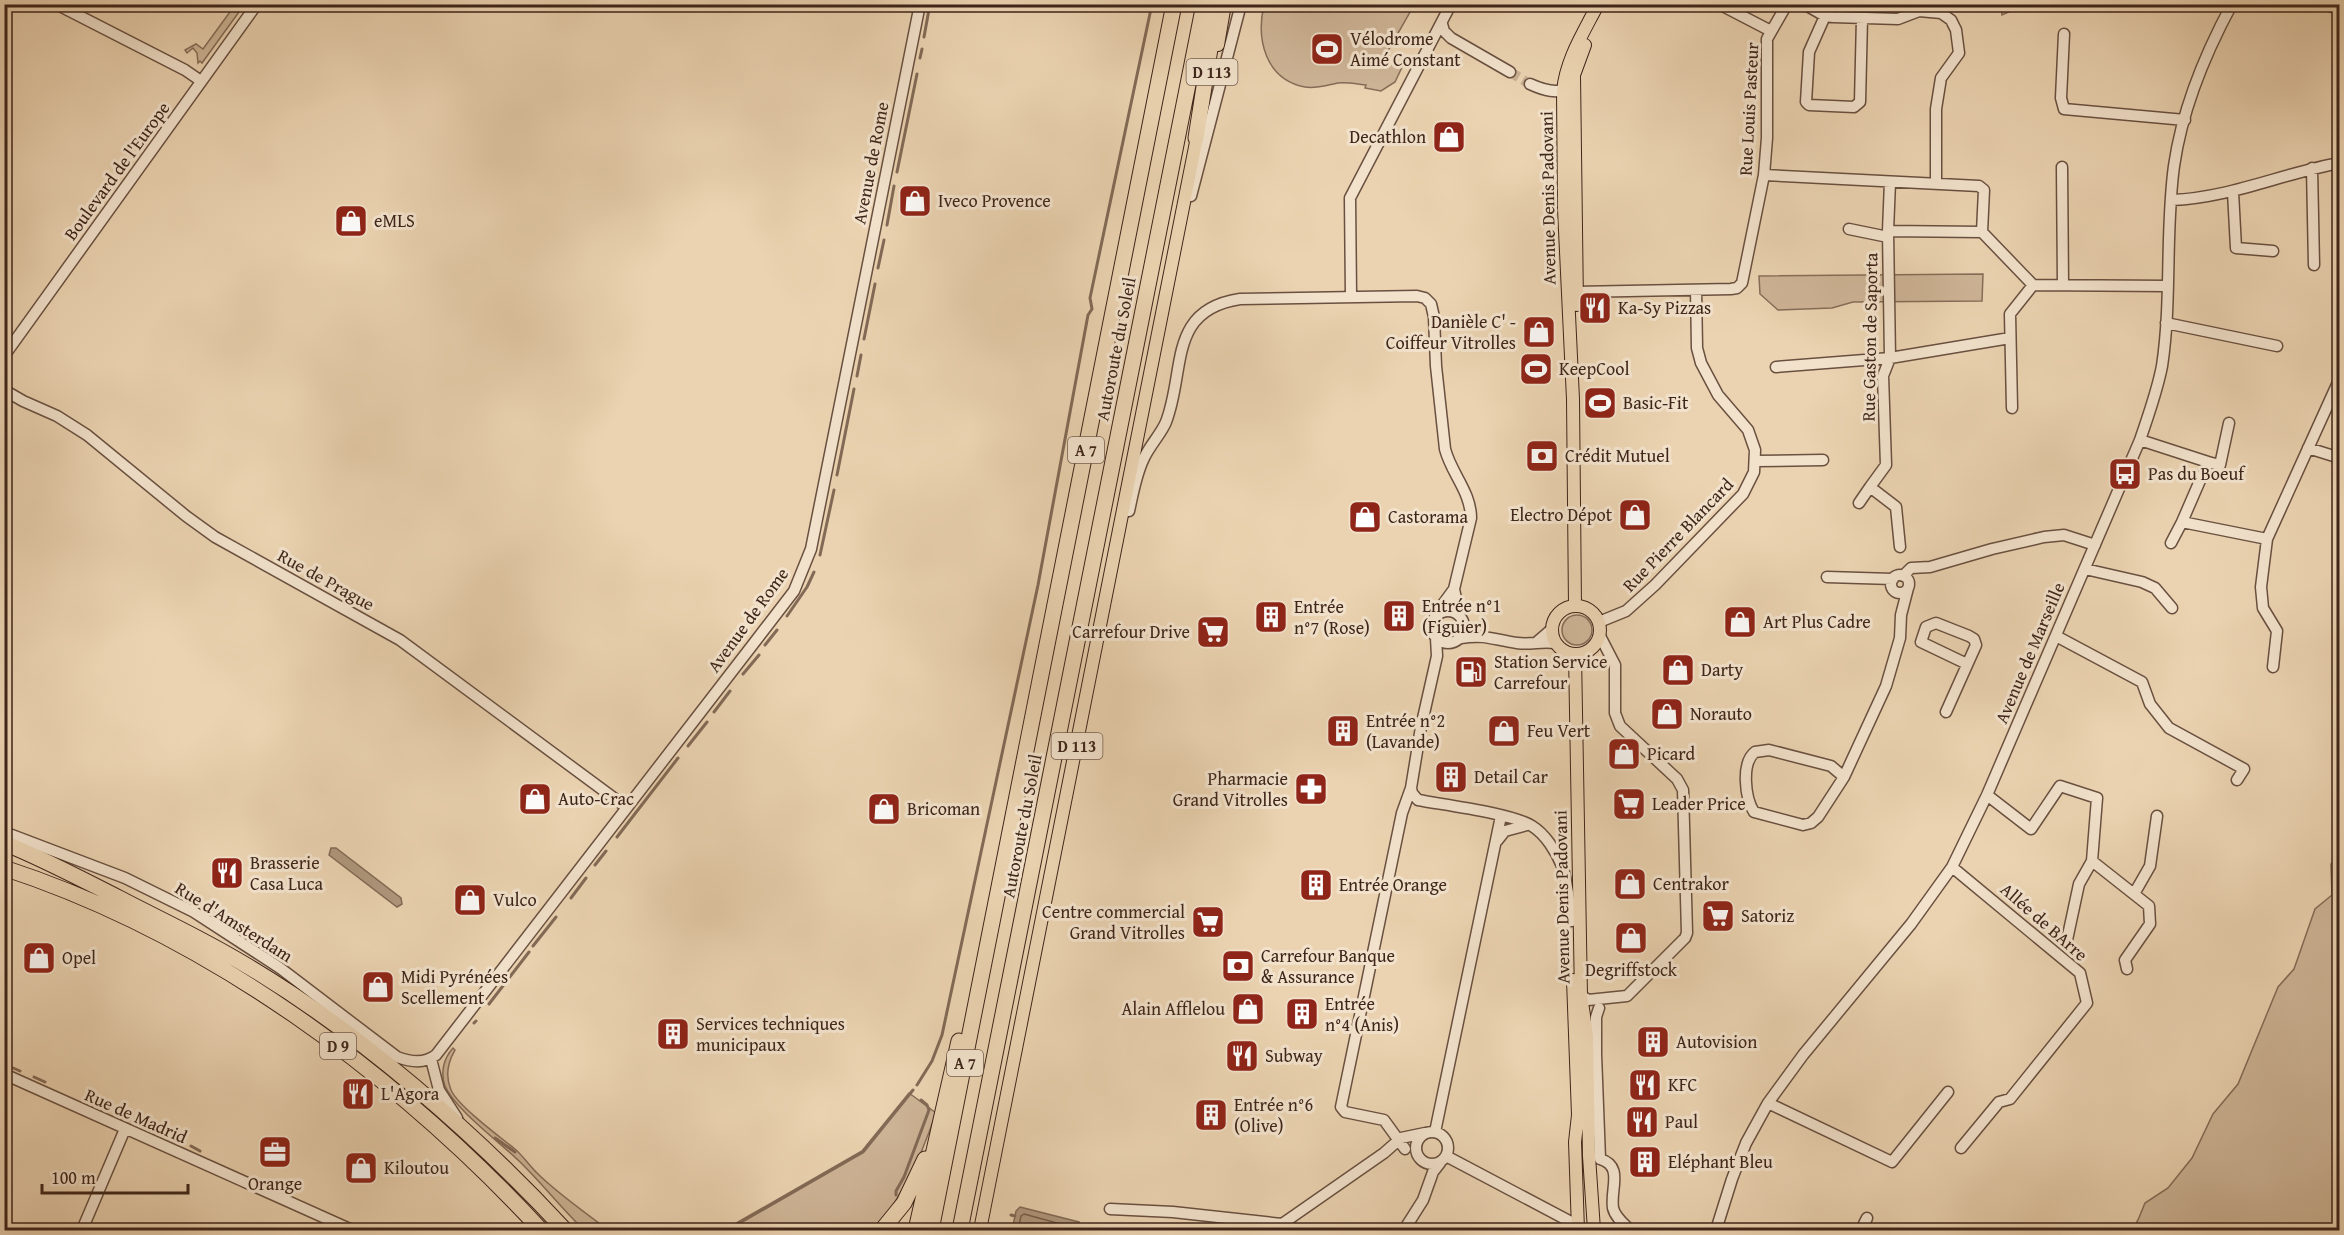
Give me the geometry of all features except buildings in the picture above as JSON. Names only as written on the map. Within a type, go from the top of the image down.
[{"type":"highway","name":"Autoroute du Soleil","points":[[931,1230],[1174,4]]},
{"type":"highway","name":"Autoroute du Soleil","points":[[960,1230],[1204,4]]},
{"type":"highway","points":[[1196,138],[1217,4]]},
{"type":"highway","points":[[4,843],[48,861],[119,898]]},
{"type":"highway","name":"D 9","points":[[4,853],[119,898],[178,927],[244,964],[298,999],[402,1078],[467,1134],[565,1230]]},
{"type":"highway","name":"D 9","points":[[4,868],[70,892],[173,941],[243,980],[354,1058],[480,1167],[540,1230]]},
{"type":"highway","points":[[4,879],[127,919]]},
{"type":"highway","points":[[916,1230],[972,986],[998,896]]},
{"type":"highway","points":[[882,1230],[897,1213],[921,1170],[943,1108]]},
{"type":"main road","name":"D 113","points":[[980,1230],[1196,138],[1214,65],[1225,4]]},
{"type":"main road","name":"Avenue Denis Padovani","points":[[1575,606],[1573,399],[1564,209],[1563,91],[1564,78],[1574,50],[1598,4]]},
{"type":"main road","name":"Avenue Denis Padovani","points":[[1573,399],[1576,349],[1574,75],[1580,56],[1606,4]]},
{"type":"main road","points":[[1575,606],[1590,610],[1599,622],[1600,636],[1593,648],[1575,655],[1568,653],[1555,643],[1551,629],[1562,610],[1575,606]]},
{"type":"main road","name":"Avenue Denis Padovani","points":[[1575,655],[1581,994],[1587,1036],[1594,1157],[1591,1170],[1594,1230]]},
{"type":"main road","name":"Avenue Denis Padovani","points":[[1572,921],[1578,1115],[1575,1142],[1574,1226]]},
{"type":"main road","name":"Avenue Denis Padovani","points":[[1575,1027],[1581,994]]},
{"type":"main road","points":[[1578,1115],[1583,1230]]},
{"type":"main road","points":[[1588,1230],[1594,1157]]},
{"type":"street","points":[[56,4],[201,81]]},
{"type":"street","name":"Boulevard de l'Europe","points":[[4,356],[257,4]]},
{"type":"street","name":"Avenue de Rome","points":[[431,1059],[790,596],[808,560],[920,4]]},
{"type":"street","points":[[1172,262],[1241,4]]},
{"type":"street","points":[[1351,296],[1350,198],[1442,24],[1450,4]]},
{"type":"street","points":[[1719,4],[1772,31]]},
{"type":"street","name":"Rue Louis Pasteur","points":[[1696,290],[1737,288],[1743,276],[1764,175],[1767,138],[1767,39],[1787,4]]},
{"type":"street","points":[[1804,4],[1825,16],[1898,19],[1919,11],[1941,13],[1951,20],[1956,30],[1959,53],[1941,78],[1936,109],[1936,183]]},
{"type":"street","name":"Avenue de Marseille","points":[[2220,4],[2220,26]]},
{"type":"street","name":"Avenue de Marseille","points":[[1716,1230],[1742,1152],[1768,1103],[1803,1054],[1917,916],[1952,867],[1987,795],[2140,440],[2162,366],[2174,166],[2187,107],[2220,26],[2232,4]]},
{"type":"street","points":[[1825,16],[1809,52],[1806,102],[1809,105],[1854,107],[1860,102],[1862,18]]},
{"type":"street","points":[[1442,24],[1444,31],[1451,39],[1510,72]]},
{"type":"street","points":[[2064,34],[2061,98],[2064,110],[2185,120]]},
{"type":"street","points":[[1533,85],[1551,91],[1563,91],[1569,89],[1574,82]]},
{"type":"street","points":[[2172,200],[2233,192],[2312,168],[2340,164]]},
{"type":"street","points":[[2062,167],[2063,285]]},
{"type":"street","points":[[2312,168],[2314,265]]},
{"type":"street","points":[[1764,175],[1980,186],[1984,190],[1982,232],[2033,285],[2167,286]]},
{"type":"street","name":"Rue Gaston de Saporta","points":[[1858,502],[1886,465],[1883,376],[1890,358],[1888,234],[1890,182]]},
{"type":"street","points":[[2233,192],[2236,248],[2273,251]]},
{"type":"street","points":[[1849,229],[1888,234],[1982,232]]},
{"type":"street","points":[[2012,408],[2010,314],[2033,285]]},
{"type":"street","points":[[1576,292],[1696,290],[1697,348],[1701,363],[1718,395],[1748,430],[1755,450],[1755,461],[1823,460]]},
{"type":"street","points":[[1104,607],[1138,471],[1165,422],[1185,335],[1206,310],[1224,301],[1240,298],[1417,296],[1425,298],[1431,304],[1447,459],[1469,501],[1471,518],[1454,589],[1432,622],[1431,628],[1436,638],[1437,656],[1421,727],[1411,788],[1402,813],[1341,1107],[1345,1112],[1384,1120],[1402,1144],[1419,1158],[1431,1164],[1443,1160],[1574,1226]]},
{"type":"street","points":[[2166,323],[2277,346]]},
{"type":"street","points":[[1776,367],[1890,358],[2010,338]]},
{"type":"street","points":[[2273,667],[2277,631],[2263,608],[2261,587],[2267,539],[2340,378]]},
{"type":"street","name":"Rue de Prague","points":[[4,390],[57,416],[87,435],[215,537],[400,640],[626,807]]},
{"type":"street","points":[[2140,440],[2220,465],[2229,423]]},
{"type":"street","points":[[2308,448],[2340,458]]},
{"type":"street","name":"Rue Pierre Blancard","points":[[1599,622],[1631,607],[1736,501],[1748,486],[1754,472],[1755,461]]},
{"type":"street","points":[[2171,543],[2208,462]]},
{"type":"street","points":[[1870,488],[1896,507],[1900,547]]},
{"type":"street","points":[[2182,522],[2267,539]]},
{"type":"street","points":[[1844,777],[1831,766],[1769,750],[1755,752],[1746,763],[1748,798],[1754,812],[1803,825],[1811,823],[1818,817],[1844,777],[1886,686],[1900,638],[1903,582],[1911,568],[1930,567],[1992,549],[2054,536],[2064,535],[2095,545]]},
{"type":"street","points":[[2085,569],[2142,582],[2155,588],[2172,608]]},
{"type":"street","points":[[1827,577],[1903,582]]},
{"type":"street","points":[[1901,615],[1892,584],[1903,582]]},
{"type":"street","points":[[1454,589],[1464,632],[1461,638]]},
{"type":"street","points":[[1432,622],[1442,613],[1451,611],[1461,616],[1479,635]]},
{"type":"street","points":[[1920,642],[1926,627],[1936,623],[1974,639],[1976,645],[1946,712]]},
{"type":"street","points":[[1538,641],[1551,629]]},
{"type":"street","points":[[1437,656],[1449,644],[1461,638],[1479,635],[1516,643],[1527,644],[1538,641],[1555,643]]},
{"type":"street","points":[[1581,994],[1588,1000],[1608,999],[1629,994],[1685,938],[1687,933],[1683,790],[1677,779],[1620,726],[1616,713],[1615,665],[1600,636]]},
{"type":"street","points":[[2056,636],[2142,682],[2150,704],[2169,728],[2244,769],[2237,780]]},
{"type":"street","points":[[1436,638],[1449,644]]},
{"type":"street","points":[[1900,638],[1920,642],[1967,664]]},
{"type":"street","points":[[1593,648],[1607,652]]},
{"type":"street","points":[[1987,795],[2031,829],[2060,786],[2097,798],[2092,861],[2079,884],[2067,940]]},
{"type":"street","points":[[1411,788],[1412,794],[1418,800],[1501,816],[1530,824],[1540,832],[1552,847],[1562,867],[1572,921]]},
{"type":"street","points":[[1428,1184],[1416,1145],[1430,1133],[1501,816]]},
{"type":"street","points":[[2134,894],[2150,866],[2157,816]]},
{"type":"street","points":[[1496,842],[1505,831],[1530,824]]},
{"type":"street","name":"Rue d'Amsterdam","points":[[4,832],[125,879],[182,906],[280,968],[391,1052],[412,1061],[431,1059]]},
{"type":"street","points":[[2092,861],[2149,906],[2150,924],[2125,960],[2127,969]]},
{"type":"street","name":"Allée de BArre","points":[[1952,867],[2080,973],[2087,1003],[2010,1099],[1999,1102],[1961,1148]]},
{"type":"street","points":[[1587,1036],[1592,1016],[1608,999]]},
{"type":"street","points":[[1599,1008],[1596,1017],[1594,1157],[1612,1165],[1615,1171],[1613,1208],[1630,1230]]},
{"type":"street","points":[[431,1059],[439,1090],[467,1134]]},
{"type":"street","name":"Rue de Madrid","points":[[4,1074],[352,1230]]},
{"type":"street","points":[[1768,1103],[1892,1162],[1948,1092]]},
{"type":"street","points":[[82,1230],[125,1129]]},
{"type":"street","points":[[1110,1209],[1173,1212],[1282,1224],[1384,1153],[1402,1144],[1410,1135],[1430,1133],[1446,1140],[1449,1149],[1428,1184],[1423,1200],[1404,1230]]},
{"type":"street","points":[[1861,1230],[1867,1218]]},
{"type":"shaded area","points":[[2001,4],[2155,5],[2018,8],[2002,15]]},
{"type":"shaded area","points":[[235,5],[244,5],[202,63],[200,61],[198,63],[197,53],[193,48],[187,53],[185,50],[196,44],[203,49]]},
{"type":"shaded area","name":"Vélodrome Aimé Constant","points":[[1264,5],[1414,5],[1388,51],[1389,58],[1403,65],[1395,82],[1381,91],[1352,83],[1305,87],[1291,83],[1272,67],[1266,56],[1261,31]]},
{"type":"shaded area","points":[[1983,274],[1982,301],[1853,302],[1832,308],[1778,310],[1760,294],[1759,276]]},
{"type":"shaded area","points":[[1577,615],[1588,619],[1592,630],[1588,641],[1577,645],[1566,641],[1562,630],[1566,619]]},
{"type":"shaded area","points":[[2339,856],[2339,1230],[2132,1230],[2145,1203],[2168,1188],[2192,1158],[2213,1114],[2238,1084],[2278,987],[2294,969],[2315,909],[2332,895],[2331,864]]},
{"type":"shaded area","points":[[453,1048],[455,1050],[449,1064],[448,1074],[449,1085],[455,1097],[515,1149],[554,1188],[608,1230],[584,1230],[526,1168],[457,1104],[445,1086],[443,1076],[445,1061]]},
{"type":"shaded area","points":[[909,1093],[936,1113],[911,1175],[895,1203],[874,1230],[724,1230],[862,1151]]},
{"type":"water","points":[[331,848],[336,848],[401,898],[402,904],[397,907],[329,855]]},
{"type":"water","points":[[1020,1207],[1079,1222],[1084,1230],[1012,1230],[1016,1211]]},
{"type":"waterway","points":[[924,37],[930,4]]},
{"type":"waterway","points":[[917,1085],[932,1061],[942,1035],[1038,585],[1088,315],[1092,309],[1090,298],[1152,4]]},
{"type":"waterway","points":[[920,58],[922,49]]},
{"type":"waterway","points":[[897,172],[917,74]]},
{"type":"waterway","points":[[887,225],[894,186]]},
{"type":"waterway","points":[[878,268],[884,240]]},
{"type":"waterway","points":[[864,339],[875,284]]},
{"type":"waterway","points":[[857,376],[861,355]]},
{"type":"waterway","points":[[837,475],[854,389]]},
{"type":"waterway","points":[[820,555],[834,490]]},
{"type":"waterway","points":[[787,616],[807,587],[814,572]]},
{"type":"waterway","points":[[765,645],[777,630]]},
{"type":"waterway","points":[[743,674],[759,655]]},
{"type":"waterway","points":[[714,712],[730,691]]},
{"type":"waterway","points":[[688,746],[707,722]]},
{"type":"waterway","points":[[617,837],[678,758]]},
{"type":"waterway","points":[[595,865],[606,851]]},
{"type":"waterway","points":[[571,898],[586,878]]},
{"type":"waterway","points":[[533,946],[556,917]]},
{"type":"waterway","points":[[489,1004],[529,952]]},
{"type":"waterway","points":[[4,1064],[20,1071]]},
{"type":"waterway","points":[[34,1077],[45,1082]]},
{"type":"waterway","points":[[727,1230],[863,1152],[913,1090]]},
{"type":"waterway","points":[[896,1195],[929,1110],[921,1100]]},
{"type":"waterway","points":[[132,1121],[144,1126]]},
{"type":"waterway","points":[[162,1133],[182,1143]]},
{"type":"waterway","points":[[495,1138],[515,1152]]},
{"type":"waterway","points":[[191,1146],[200,1151]]},
{"type":"waterway","points":[[1011,1215],[1015,1216]]},
{"type":"tunnel","points":[[1510,72],[1530,84]]},
{"type":"place","name":"Vélodrome Aimé Constant","points":[[1327,49]]},
{"type":"place","name":"Decathlon","points":[[1449,137]]},
{"type":"place","name":"Iveco Provence","points":[[915,201]]},
{"type":"place","name":"eMLS","points":[[351,221]]},
{"type":"place","name":"Ka-Sy Pizzas","points":[[1595,308]]},
{"type":"place","name":"Danièle C' - Coiffeur Vitrolles","points":[[1539,332]]},
{"type":"place","name":"KeepCool","points":[[1536,369]]},
{"type":"place","name":"Basic-Fit","points":[[1600,403]]},
{"type":"place","name":"Crédit Mutuel","points":[[1542,456]]},
{"type":"place","name":"Pas du Boeuf","points":[[2125,474]]},
{"type":"place","name":"Electro Dépot","points":[[1635,515]]},
{"type":"place","name":"Castorama","points":[[1365,517]]},
{"type":"place","name":"Entrée n°1 (Figuier)","points":[[1399,616]]},
{"type":"place","name":"Entrée n°7 (Rose)","points":[[1271,617]]},
{"type":"place","name":"Art Plus Cadre","points":[[1740,622]]},
{"type":"place","name":"Carrefour Drive","points":[[1213,632]]},
{"type":"place","name":"Darty","points":[[1678,670]]},
{"type":"place","name":"Station Service Carrefour","points":[[1471,672]]},
{"type":"place","name":"Norauto","points":[[1667,714]]},
{"type":"place","name":"Entrée n°2 (Lavande)","points":[[1343,731]]},
{"type":"place","name":"Feu Vert","points":[[1504,731]]},
{"type":"place","name":"Picard","points":[[1624,754]]},
{"type":"place","name":"Detail Car","points":[[1451,777]]},
{"type":"place","name":"Pharmacie Grand Vitrolles","points":[[1311,789]]},
{"type":"place","name":"Auto-Crac","points":[[535,799]]},
{"type":"place","name":"Leader Price","points":[[1629,804]]},
{"type":"place","name":"Bricoman","points":[[884,809]]},
{"type":"place","name":"Brasserie Casa Luca","points":[[227,873]]},
{"type":"place","name":"Centrakor","points":[[1630,884]]},
{"type":"place","name":"Entrée Orange","points":[[1316,885]]},
{"type":"place","name":"Vulco","points":[[470,900]]},
{"type":"place","name":"Satoriz","points":[[1718,916]]},
{"type":"place","name":"Centre commercial Grand Vitrolles","points":[[1208,922]]},
{"type":"place","name":"Degriffstock","points":[[1631,938]]},
{"type":"place","name":"Opel","points":[[39,958]]},
{"type":"place","name":"Carrefour Banque & Assurance","points":[[1238,966]]},
{"type":"place","name":"Midi Pyrénées Scellement","points":[[378,987]]},
{"type":"place","name":"Alain Afflelou","points":[[1248,1009]]},
{"type":"place","name":"Entrée n°4 (Anis)","points":[[1302,1014]]},
{"type":"place","name":"Services techniques municipaux","points":[[673,1034]]},
{"type":"place","name":"Autovision","points":[[1653,1042]]},
{"type":"place","name":"Subway","points":[[1242,1056]]},
{"type":"place","name":"KFC","points":[[1645,1085]]},
{"type":"place","name":"L'Agora","points":[[358,1094]]},
{"type":"place","name":"Entrée n°6 (Olive)","points":[[1211,1115]]},
{"type":"place","name":"Paul","points":[[1642,1122]]},
{"type":"place","name":"Orange","points":[[275,1152]]},
{"type":"place","name":"Eléphant Bleu","points":[[1645,1162]]},
{"type":"place","name":"Kiloutou","points":[[361,1168]]}]
